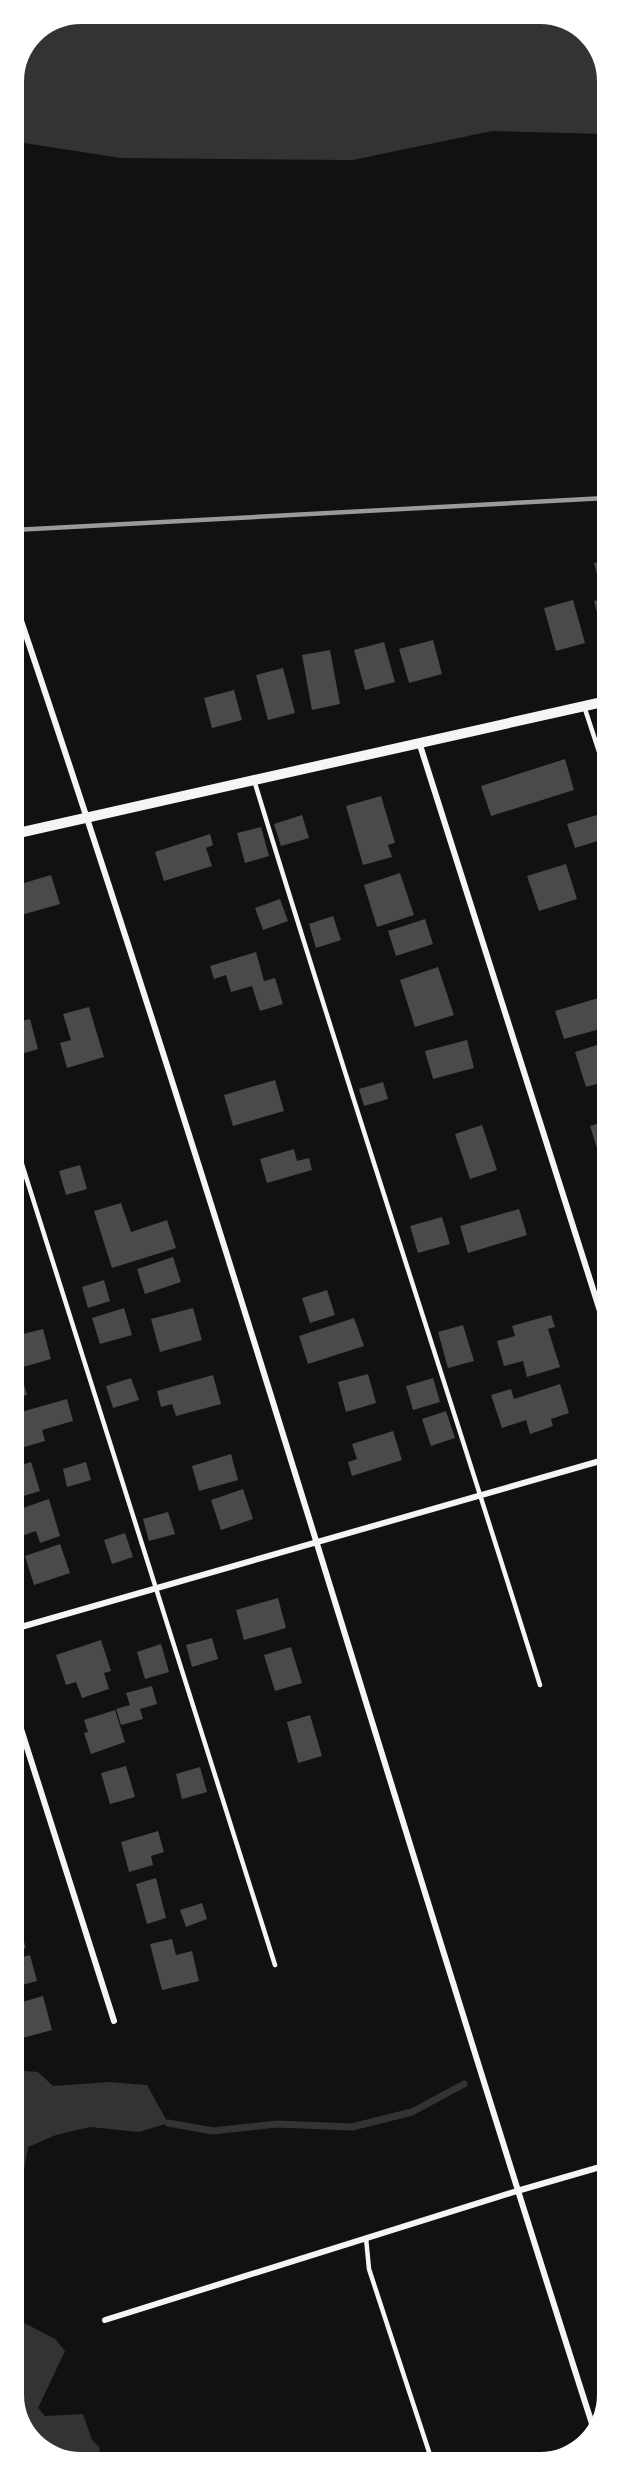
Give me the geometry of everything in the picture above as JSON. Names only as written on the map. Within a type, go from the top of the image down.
[{"type":"street","points":[[24,630],[87,817],[317,1542],[517,2191],[591,2420]]},
{"type":"street","points":[[24,832],[597,703]]},
{"type":"street","points":[[419,742],[597,1302]]},
{"type":"street","points":[[24,1626],[597,1462]]},
{"type":"street","points":[[24,1738],[114,2021]]},
{"type":"street","points":[[105,2320],[597,2168]]},
{"type":"lane","points":[[584,706],[597,746]]},
{"type":"lane","points":[[254,780],[316,984],[481,1494],[540,1685]]},
{"type":"lane","points":[[24,1171],[275,1965]]},
{"type":"lane","points":[[366,2238],[369,2269],[429,2452]]},
{"type":"shaded area","points":[[81,24],[543,24],[562,28],[577,38],[593,59],[596,70],[597,134],[492,131],[353,160],[121,158],[24,143],[24,81],[28,59],[41,41],[59,28]]},
{"type":"shaded area","points":[[24,2071],[38,2072],[53,2086],[109,2082],[147,2085],[168,2123],[139,2132],[90,2127],[56,2135],[28,2147],[24,2170]]},
{"type":"shaded area","points":[[24,2323],[55,2339],[65,2351],[38,2408],[45,2416],[83,2414],[92,2440],[100,2448],[99,2452],[78,2452],[59,2448],[36,2430],[28,2417],[24,2395]]},
{"type":"building","points":[[573,600],[585,643],[556,651],[544,608]]},
{"type":"building","points":[[433,640],[442,674],[409,683],[399,649]]},
{"type":"building","points":[[384,642],[395,682],[365,690],[354,650]]},
{"type":"building","points":[[330,650],[340,704],[312,710],[302,655]]},
{"type":"building","points":[[283,668],[295,713],[268,720],[256,675]]},
{"type":"building","points":[[234,690],[242,720],[212,728],[204,698]]},
{"type":"building","points":[[565,759],[574,790],[491,816],[481,786]]},
{"type":"building","points":[[381,796],[395,843],[388,845],[392,857],[363,865],[346,806]]},
{"type":"building","points":[[302,815],[309,838],[281,846],[274,824]]},
{"type":"building","points":[[597,815],[597,841],[575,848],[567,824]]},
{"type":"building","points":[[261,827],[269,856],[245,863],[237,833]]},
{"type":"building","points":[[210,834],[213,845],[206,848],[212,866],[164,881],[155,852]]},
{"type":"building","points":[[566,864],[577,899],[539,911],[527,876]]},
{"type":"building","points":[[400,873],[414,915],[377,927],[364,885]]},
{"type":"building","points":[[51,875],[60,904],[24,914],[24,883]]},
{"type":"building","points":[[280,899],[288,921],[263,930],[255,908]]},
{"type":"building","points":[[333,916],[341,940],[316,948],[309,924]]},
{"type":"building","points":[[425,919],[433,944],[396,956],[388,931]]},
{"type":"building","points":[[256,952],[264,981],[275,978],[283,1004],[260,1011],[252,986],[231,992],[226,975],[214,979],[210,966]]},
{"type":"building","points":[[438,967],[454,1015],[415,1027],[400,980]]},
{"type":"building","points":[[597,998],[597,1030],[564,1039],[555,1011]]},
{"type":"building","points":[[89,1007],[104,1057],[67,1068],[60,1043],[71,1040],[63,1014]]},
{"type":"building","points":[[30,1019],[38,1049],[24,1053],[24,1020]]},
{"type":"building","points":[[467,1040],[474,1068],[433,1079],[425,1051]]},
{"type":"building","points":[[597,1045],[597,1084],[586,1087],[575,1052]]},
{"type":"building","points":[[275,1080],[284,1111],[233,1126],[224,1095]]},
{"type":"building","points":[[383,1082],[388,1099],[364,1106],[359,1089]]},
{"type":"building","points":[[597,1124],[597,1148],[590,1126]]},
{"type":"building","points":[[482,1125],[497,1170],[470,1179],[455,1134]]},
{"type":"building","points":[[294,1149],[297,1161],[309,1158],[312,1170],[267,1183],[260,1159]]},
{"type":"building","points":[[80,1165],[87,1189],[66,1195],[59,1171]]},
{"type":"building","points":[[121,1203],[131,1232],[167,1220],[176,1248],[112,1268],[94,1211]]},
{"type":"building","points":[[519,1209],[527,1235],[468,1253],[460,1226]]},
{"type":"building","points":[[442,1217],[450,1244],[418,1253],[410,1226]]},
{"type":"building","points":[[173,1257],[181,1282],[145,1294],[137,1269]]},
{"type":"building","points":[[104,1280],[110,1301],[88,1308],[82,1287]]},
{"type":"building","points":[[327,1290],[335,1315],[310,1323],[302,1298]]},
{"type":"building","points":[[124,1308],[132,1335],[100,1344],[92,1318]]},
{"type":"building","points":[[193,1308],[202,1340],[160,1352],[151,1319]]},
{"type":"building","points":[[551,1315],[555,1327],[548,1329],[560,1367],[527,1377],[523,1361],[504,1366],[497,1341],[515,1336],[512,1326]]},
{"type":"building","points":[[354,1318],[364,1346],[308,1364],[299,1336]]},
{"type":"building","points":[[463,1325],[474,1361],[448,1368],[438,1332]]},
{"type":"building","points":[[43,1329],[51,1359],[24,1367],[24,1334]]},
{"type":"building","points":[[368,1374],[376,1403],[346,1412],[338,1382]]},
{"type":"building","points":[[213,1375],[221,1404],[176,1416],[172,1404],[161,1407],[157,1391]]},
{"type":"building","points":[[131,1378],[139,1400],[113,1408],[106,1386]]},
{"type":"building","points":[[433,1378],[440,1402],[413,1410],[406,1386]]},
{"type":"building","points":[[560,1384],[569,1413],[551,1419],[553,1426],[530,1434],[526,1420],[502,1428],[491,1395],[511,1389],[514,1399]]},
{"type":"building","points":[[67,1399],[73,1421],[42,1430],[45,1441],[24,1447],[24,1411]]},
{"type":"building","points":[[446,1411],[455,1438],[431,1446],[422,1419]]},
{"type":"building","points":[[393,1431],[402,1460],[352,1476],[348,1462],[357,1459],[352,1444]]},
{"type":"building","points":[[231,1454],[238,1480],[199,1491],[192,1466]]},
{"type":"building","points":[[31,1462],[40,1491],[24,1496],[24,1464]]},
{"type":"building","points":[[86,1462],[91,1480],[67,1487],[63,1469]]},
{"type":"building","points":[[243,1489],[253,1519],[221,1530],[211,1500]]},
{"type":"building","points":[[49,1499],[60,1536],[40,1543],[36,1531],[24,1535],[24,1508]]},
{"type":"building","points":[[168,1512],[175,1534],[149,1541],[143,1519]]},
{"type":"building","points":[[125,1533],[133,1557],[112,1564],[104,1540]]},
{"type":"building","points":[[60,1544],[70,1573],[34,1585],[25,1556]]},
{"type":"building","points":[[278,1598],[286,1628],[244,1640],[236,1610]]},
{"type":"building","points":[[212,1638],[218,1659],[192,1667],[186,1645]]},
{"type":"building","points":[[101,1640],[111,1671],[104,1673],[109,1689],[82,1698],[76,1682],[66,1685],[56,1655]]},
{"type":"building","points":[[161,1644],[169,1672],[145,1679],[137,1652]]},
{"type":"building","points":[[291,1647],[302,1683],[275,1691],[264,1655]]},
{"type":"building","points":[[152,1686],[157,1704],[140,1709],[143,1719],[121,1725],[116,1709],[130,1705],[126,1693]]},
{"type":"building","points":[[115,1710],[125,1742],[91,1754],[84,1733],[88,1732],[84,1720]]},
{"type":"building","points":[[310,1715],[322,1756],[298,1763],[287,1722]]},
{"type":"building","points":[[126,1766],[135,1797],[110,1804],[101,1773]]},
{"type":"building","points":[[200,1767],[207,1792],[182,1799],[176,1774]]},
{"type":"building","points":[[158,1831],[164,1852],[151,1856],[153,1865],[129,1872],[121,1842]]},
{"type":"building","points":[[156,1878],[166,1918],[147,1924],[136,1884]]},
{"type":"building","points":[[202,1903],[207,1919],[186,1927],[180,1910]]},
{"type":"building","points":[[172,1939],[176,1955],[192,1951],[199,1981],[162,1990],[150,1944]]},
{"type":"building","points":[[30,1955],[37,1981],[24,1985],[24,1957]]},
{"type":"building","points":[[43,1996],[52,2030],[24,2038],[24,2001]]},
{"type":"waterway","points":[[168,2123],[213,2131],[277,2124],[352,2127],[412,2112],[464,2084]]},
{"type":"railway","points":[[24,529],[597,498]]}]
